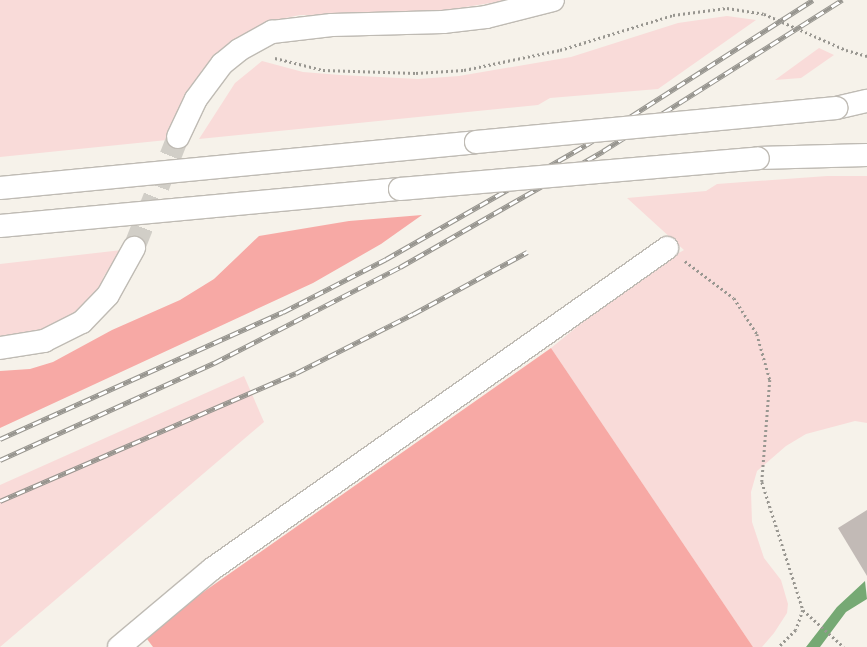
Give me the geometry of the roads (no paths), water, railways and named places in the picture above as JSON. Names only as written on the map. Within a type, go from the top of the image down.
[{"type":"main road","points":[[178,137],[196,99],[222,64],[239,50],[272,32],[332,25],[443,22],[486,17],[553,0]]},
{"type":"main road","points":[[0,188],[836,108],[867,101]]},
{"type":"main road","points":[[836,108],[867,110]]},
{"type":"main road","points":[[0,226],[758,158],[867,155]]},
{"type":"main road","points":[[0,348],[44,341],[82,322],[108,295],[134,248]]},
{"type":"main road","points":[[119,647],[212,569],[667,248]]},
{"type":"tunnel","points":[[134,248],[178,137]]},
{"type":"railway","points":[[0,439],[283,312],[386,259],[586,145],[813,0]]},
{"type":"railway","points":[[0,460],[214,363],[400,267],[603,151],[842,0]]},
{"type":"railway","points":[[0,501],[296,373],[413,314],[527,252]]}]
